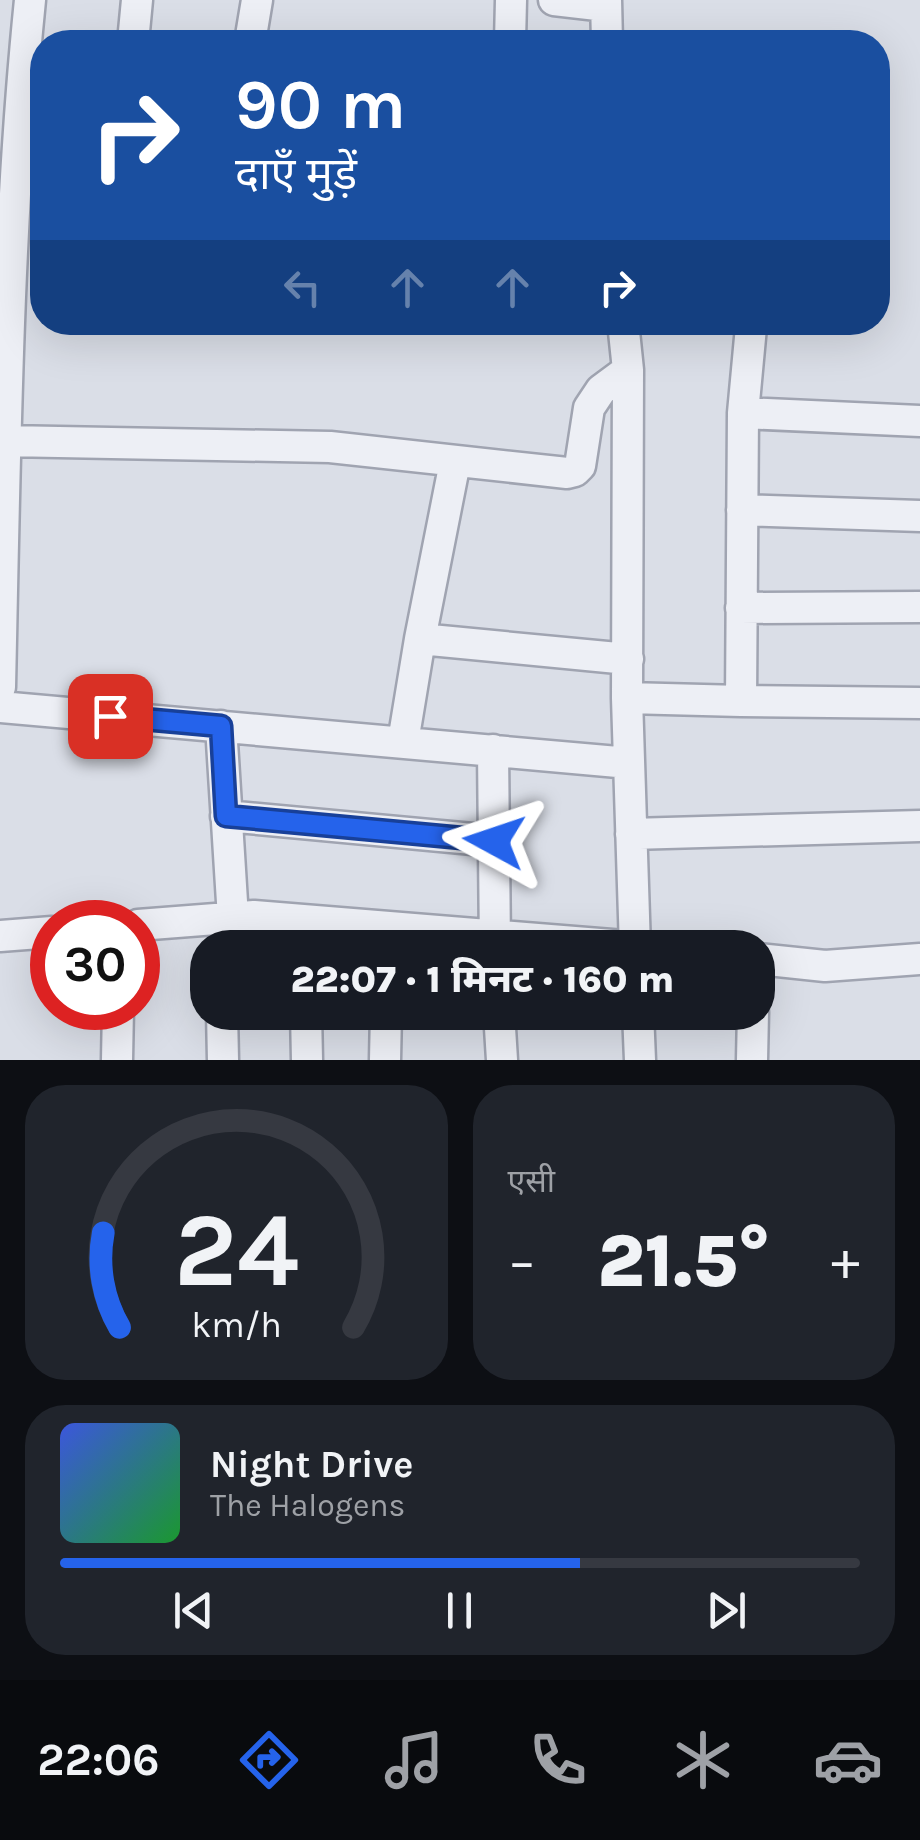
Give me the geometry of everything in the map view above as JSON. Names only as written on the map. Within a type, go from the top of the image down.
[{"type":"street","points":[[0,687],[10,88],[30,0]]},
{"type":"street","points":[[133,30],[137,0]]},
{"type":"street","points":[[252,30],[257,0]]},
{"type":"street","points":[[510,30],[511,0]]},
{"type":"street","points":[[554,0],[606,3],[607,30]]},
{"type":"street","points":[[624,335],[628,370],[629,763],[639,930]]},
{"type":"street","points":[[741,701],[743,413],[751,335]]},
{"type":"street","points":[[6,441],[330,447],[560,474],[580,466],[589,408],[601,390],[628,370]]},
{"type":"street","points":[[743,413],[920,422]]},
{"type":"street","points":[[403,742],[456,462]]},
{"type":"street","points":[[742,510],[920,516]]},
{"type":"street","points":[[742,608],[920,607]]},
{"type":"street","points":[[420,639],[628,659]]},
{"type":"street","points":[[628,698],[920,702]]},
{"type":"street","points":[[0,707],[629,763]]},
{"type":"street","points":[[221,726],[226,816],[225,928]]},
{"type":"street","points":[[493,750],[495,930]]},
{"type":"street","points":[[226,816],[494,841]]},
{"type":"street","points":[[632,834],[920,826]]},
{"type":"street","points":[[160,926],[225,928],[254,916],[294,930]]},
{"type":"street","points":[[0,936],[30,934]]},
{"type":"street","points":[[775,961],[825,966],[920,959]]},
{"type":"street","points":[[117,1060],[118,1030]]},
{"type":"street","points":[[222,1030],[222,1060]]},
{"type":"street","points":[[306,1030],[307,1060]]},
{"type":"street","points":[[385,1060],[386,1030]]},
{"type":"street","points":[[500,1030],[502,1060]]},
{"type":"street","points":[[639,1030],[640,1060]]},
{"type":"street","points":[[752,1060],[753,1030]]},
{"type":"route","points":[[110,716],[221,726],[226,816],[494,841]]}]
